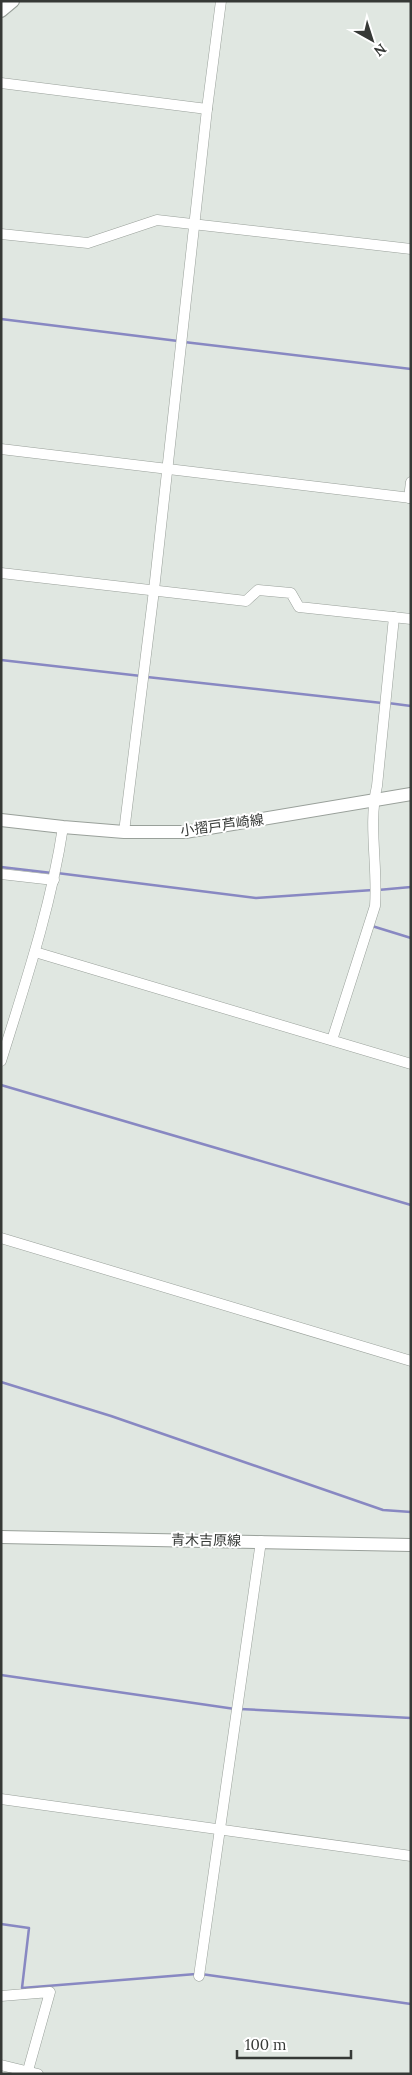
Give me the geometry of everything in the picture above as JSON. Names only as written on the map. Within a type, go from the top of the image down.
[{"type":"main road","points":[[1,11],[14,1]]},
{"type":"main road","name":"小摺戸芦崎線","points":[[1,820],[63,828],[124,832],[185,832],[411,794]]},
{"type":"main road","name":"青木吉原線","points":[[1,1537],[411,1545]]},
{"type":"street","points":[[124,832],[154,590],[207,109],[221,1]]},
{"type":"street","points":[[1,83],[207,109]]},
{"type":"street","points":[[1,234],[88,243],[157,220],[411,249]]},
{"type":"street","points":[[1,449],[410,498],[411,482]]},
{"type":"street","points":[[1,573],[246,601],[258,590],[291,593],[299,608],[411,620]]},
{"type":"street","points":[[332,1040],[375,906],[373,800],[377,786],[394,618]]},
{"type":"street","points":[[1,1061],[54,880],[63,828]]},
{"type":"street","points":[[1,874],[54,880]]},
{"type":"street","points":[[34,952],[411,1064]]},
{"type":"street","points":[[1,1238],[411,1361]]},
{"type":"street","points":[[199,1976],[261,1541]]},
{"type":"street","points":[[1,1799],[411,1856]]},
{"type":"street","points":[[1,1996],[50,1992],[31,2073],[1,2065]]},
{"type":"waterway","points":[[1,319],[178,341]]},
{"type":"waterway","points":[[184,342],[411,369]]},
{"type":"waterway","points":[[1,660],[141,676]]},
{"type":"waterway","points":[[147,677],[382,703]]},
{"type":"waterway","points":[[388,703],[411,706]]},
{"type":"waterway","points":[[1,867],[52,873]]},
{"type":"waterway","points":[[57,873],[256,898],[373,890]]},
{"type":"waterway","points":[[378,890],[411,887]]},
{"type":"waterway","points":[[372,926],[411,938]]},
{"type":"waterway","points":[[1,1085],[411,1205]]},
{"type":"waterway","points":[[1,1382],[111,1416],[383,1510],[411,1512]]},
{"type":"waterway","points":[[1,1675],[235,1709]]},
{"type":"waterway","points":[[240,1709],[411,1718]]},
{"type":"waterway","points":[[1,1924],[29,1928],[22,1988],[196,1974]]},
{"type":"waterway","points":[[201,1974],[411,2004]]}]
